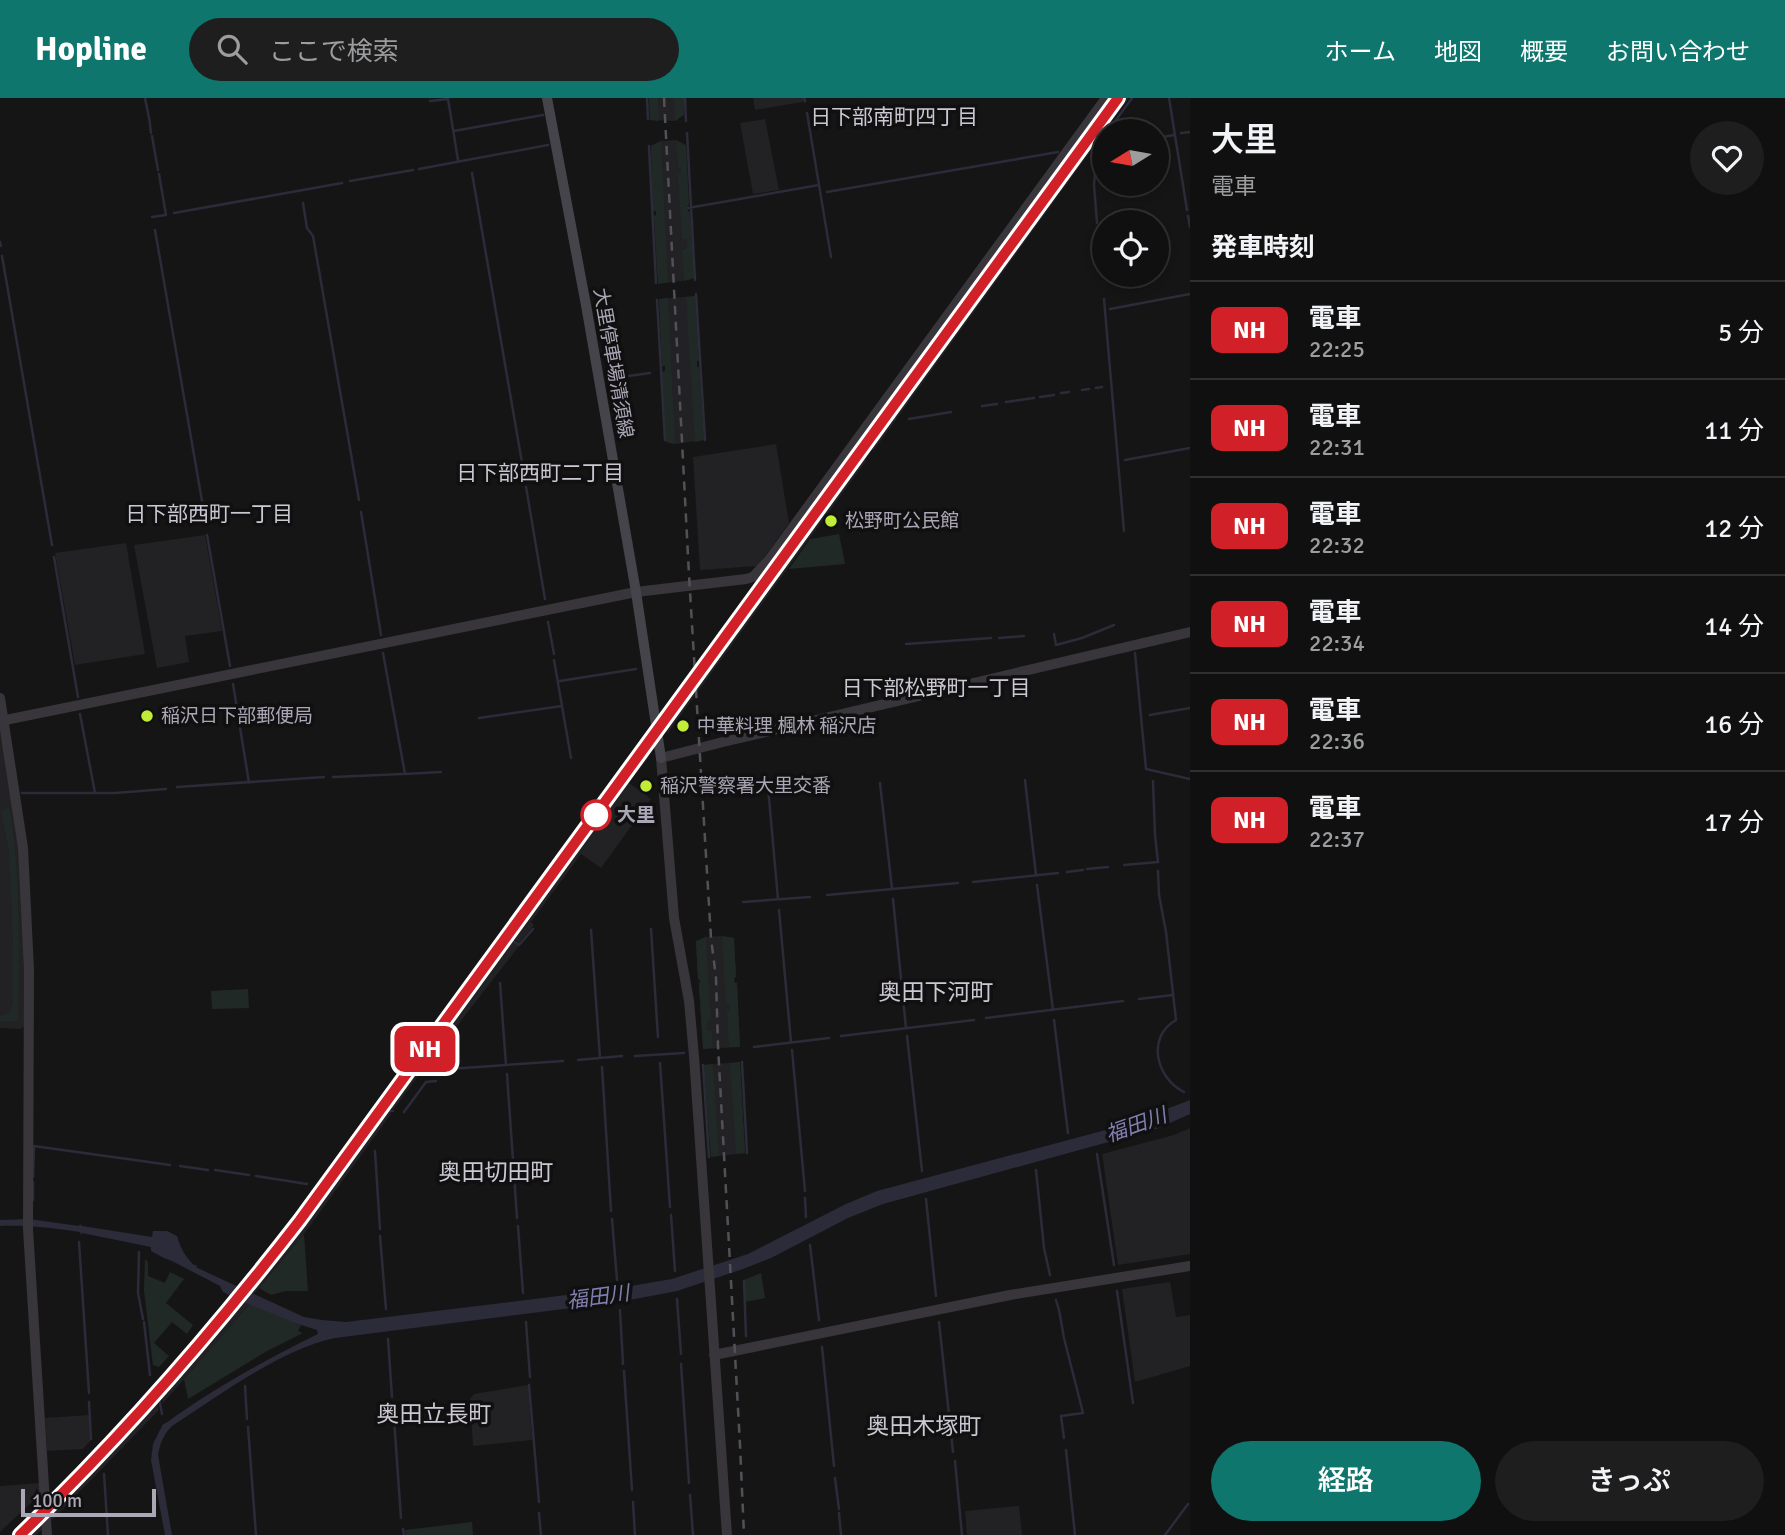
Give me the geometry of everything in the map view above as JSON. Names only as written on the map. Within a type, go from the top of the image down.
[{"type":"main road","name":"大里停車場清須線","points":[[547,98],[636,592],[661,758]]},
{"type":"street","points":[[2,721],[636,592],[753,577],[1106,98]]},
{"type":"street","points":[[727,1535],[694,1056],[674,918],[661,758],[1190,632]]},
{"type":"street","points":[[0,698],[25,875],[29,970],[28,1229],[47,1535]]},
{"type":"street","points":[[714,1355],[1010,1295],[1190,1266]]},
{"type":"shaded area","points":[[649,98],[684,98],[684,115],[675,121],[650,120]]},
{"type":"shaded area","points":[[649,98],[658,98],[659,121],[650,120]]},
{"type":"shaded area","points":[[674,98],[684,98],[684,115],[675,121]]},
{"type":"shaded area","points":[[753,98],[803,98],[803,102],[755,110]]},
{"type":"shaded area","points":[[1111,98],[1129,98],[1114,119],[1096,119]]},
{"type":"shaded area","points":[[765,119],[779,190],[753,194],[740,123]]},
{"type":"shaded area","points":[[1092,124],[1092,149],[874,450],[871,450],[867,433]]},
{"type":"shaded area","points":[[676,140],[686,145],[687,206],[690,212],[694,278],[658,284],[651,146],[661,141]]},
{"type":"shaded area","points":[[676,140],[686,146],[687,206],[690,212],[694,278],[684,281],[682,250],[687,249],[687,239],[682,239],[678,174],[681,174],[681,168],[678,167]]},
{"type":"shaded area","points":[[661,141],[668,282],[658,284],[651,146]]},
{"type":"shaded area","points":[[695,296],[699,360],[697,367],[704,440],[675,444],[666,442],[662,372],[665,372],[665,366],[662,366],[659,299]]},
{"type":"shaded area","points":[[695,296],[699,360],[697,367],[704,440],[695,442],[686,297]]},
{"type":"shaded area","points":[[668,298],[675,444],[666,442],[662,372],[665,371],[665,366],[662,366],[659,299]]},
{"type":"shaded area","points":[[776,444],[789,523],[758,566],[700,570],[693,457]]},
{"type":"shaded area","points":[[859,444],[862,444],[866,461],[667,734],[664,714]]},
{"type":"shaded area","points":[[839,534],[845,564],[789,569],[810,539]]},
{"type":"shaded area","points":[[205,535],[222,631],[185,636],[189,662],[157,668],[134,545]]},
{"type":"shaded area","points":[[126,543],[145,654],[75,665],[55,553]]},
{"type":"shaded area","points":[[0,732],[20,848],[25,943],[24,1026],[21,1029],[0,1028]]},
{"type":"shaded area","points":[[645,733],[649,757],[629,783],[651,799],[601,868],[581,854],[531,922],[534,925],[519,943],[505,931]]},
{"type":"shaded area","points":[[8,807],[14,836],[18,888],[18,1020],[0,1021],[0,1016],[9,1013],[13,1003],[9,852],[1,811]]},
{"type":"shaded area","points":[[503,935],[519,946],[439,1049],[436,1048],[430,1034]]},
{"type":"shaded area","points":[[722,936],[734,938],[734,978],[737,983],[740,1047],[703,1049],[696,941]]},
{"type":"shaded area","points":[[722,936],[734,938],[734,978],[737,983],[740,1047],[729,1047],[727,1011],[730,1010],[729,1003],[726,1003]]},
{"type":"shaded area","points":[[706,937],[711,1020],[707,1020],[707,1030],[712,1031],[713,1048],[703,1049],[696,941]]},
{"type":"shaded area","points":[[248,989],[249,1008],[212,1009],[211,991]]},
{"type":"shaded area","points":[[424,1043],[431,1058],[394,1109],[375,1110]]},
{"type":"shaded area","points":[[740,1062],[745,1153],[711,1157],[704,1065]]},
{"type":"shaded area","points":[[740,1062],[745,1153],[736,1154],[730,1063]]},
{"type":"shaded area","points":[[713,1064],[719,1156],[711,1157],[704,1065]]},
{"type":"shaded area","points":[[390,1112],[304,1234],[254,1294],[240,1287],[319,1187],[371,1115]]},
{"type":"shaded area","points":[[1190,1128],[1190,1254],[1118,1265],[1102,1154],[1174,1135]]},
{"type":"shaded area","points":[[304,1234],[308,1291],[286,1291],[271,1295],[259,1288]]},
{"type":"shaded area","points":[[145,1259],[148,1262],[148,1276],[165,1283],[170,1272],[184,1279],[166,1303],[193,1325],[187,1334],[172,1322],[154,1343],[169,1356],[159,1367],[153,1365],[144,1291]]},
{"type":"shaded area","points":[[761,1273],[765,1298],[745,1302],[744,1280]]},
{"type":"shaded area","points":[[1170,1282],[1176,1317],[1190,1315],[1190,1366],[1135,1382],[1122,1289]]},
{"type":"shaded area","points":[[231,1296],[250,1304],[163,1403],[158,1381]]},
{"type":"shaded area","points":[[250,1304],[301,1325],[298,1331],[303,1333],[267,1351],[188,1399],[184,1379]]},
{"type":"shaded area","points":[[154,1385],[159,1410],[53,1519],[49,1520],[48,1498]]},
{"type":"shaded area","points":[[528,1385],[532,1440],[473,1446],[470,1399],[474,1394]]},
{"type":"shaded area","points":[[89,1415],[91,1440],[83,1449],[47,1451],[45,1418]]},
{"type":"shaded area","points":[[40,1483],[39,1494],[35,1499],[0,1532],[0,1486]]},
{"type":"shaded area","points":[[1019,1506],[1022,1535],[967,1535],[965,1511]]},
{"type":"shaded area","points":[[38,1511],[42,1530],[36,1535],[10,1535]]},
{"type":"shaded area","points":[[472,1522],[473,1535],[406,1535],[405,1530]]},
{"type":"water","name":"福田川","points":[[1190,1100],[1190,1114],[1159,1128],[883,1204],[848,1218],[771,1258],[677,1291],[619,1302],[335,1338],[315,1343],[272,1363],[230,1388],[167,1432],[158,1455],[172,1535],[165,1535],[151,1460],[153,1444],[163,1424],[240,1375],[318,1334],[317,1330],[223,1292],[220,1286],[151,1251],[151,1247],[82,1233],[81,1235],[80,1232],[30,1226],[0,1226],[0,1220],[29,1219],[80,1224],[152,1237],[153,1231],[167,1231],[177,1236],[184,1252],[196,1267],[304,1317],[346,1322],[607,1290],[672,1279],[748,1254],[877,1191],[1128,1124]]},
{"type":"waterway","points":[[145,98],[150,123]]},
{"type":"waterway","points":[[647,98],[648,119]]},
{"type":"waterway","points":[[685,98],[686,121]]},
{"type":"waterway","points":[[1117,119],[1132,98]]},
{"type":"waterway","points":[[1169,98],[1187,210]]},
{"type":"waterway","points":[[430,101],[448,99],[458,160]]},
{"type":"waterway","points":[[807,113],[831,257]]},
{"type":"waterway","points":[[454,131],[543,115]]},
{"type":"waterway","points":[[150,125],[151,133]]},
{"type":"waterway","points":[[1181,133],[1190,132]]},
{"type":"waterway","points":[[687,133],[695,280]]},
{"type":"waterway","points":[[1169,136],[1174,135]]},
{"type":"waterway","points":[[152,136],[158,170]]},
{"type":"waterway","points":[[419,169],[548,145]]},
{"type":"waterway","points":[[649,146],[656,283]]},
{"type":"waterway","points":[[827,192],[1058,152]]},
{"type":"waterway","points":[[350,181],[413,170]]},
{"type":"waterway","points":[[472,173],[525,480]]},
{"type":"waterway","points":[[152,217],[166,215],[159,174]]},
{"type":"waterway","points":[[174,213],[342,183]]},
{"type":"waterway","points":[[688,208],[819,185]]},
{"type":"waterway","points":[[1095,196],[1096,210]]},
{"type":"waterway","points":[[303,203],[307,228],[313,236],[359,500]]},
{"type":"waterway","points":[[1188,216],[1190,227]]},
{"type":"waterway","points":[[155,230],[206,524]]},
{"type":"waterway","points":[[0,242],[1,246]]},
{"type":"waterway","points":[[2,256],[52,545]]},
{"type":"waterway","points":[[696,294],[705,440]]},
{"type":"waterway","points":[[1110,309],[1190,294]]},
{"type":"waterway","points":[[1104,299],[1124,531]]},
{"type":"waterway","points":[[657,300],[665,440]]},
{"type":"waterway","points":[[607,379],[650,373]]},
{"type":"waterway","points":[[1096,388],[1102,387]]},
{"type":"waterway","points":[[1082,390],[1089,389]]},
{"type":"waterway","points":[[1061,393],[1069,392]]},
{"type":"waterway","points":[[1040,397],[1054,395]]},
{"type":"waterway","points":[[1006,402],[1034,398]]},
{"type":"waterway","points":[[982,406],[997,404]]},
{"type":"waterway","points":[[909,419],[951,412]]},
{"type":"waterway","points":[[1125,460],[1190,448]]},
{"type":"waterway","points":[[526,487],[545,599]]},
{"type":"waterway","points":[[361,512],[381,635]]},
{"type":"waterway","points":[[207,535],[230,666]]},
{"type":"waterway","points":[[54,557],[78,697]]},
{"type":"waterway","points":[[548,622],[554,654]]},
{"type":"waterway","points":[[1054,634],[1056,645],[1114,625]]},
{"type":"waterway","points":[[999,638],[1024,636]]},
{"type":"waterway","points":[[906,644],[991,638]]},
{"type":"waterway","points":[[383,653],[405,774],[441,772]]},
{"type":"waterway","points":[[1135,653],[1146,769],[1190,779]]},
{"type":"waterway","points":[[554,660],[571,758]]},
{"type":"waterway","points":[[560,681],[636,669]]},
{"type":"waterway","points":[[233,684],[249,783]]},
{"type":"waterway","points":[[479,718],[562,706]]},
{"type":"waterway","points":[[1150,715],[1190,708]]},
{"type":"waterway","points":[[80,714],[95,793]]},
{"type":"waterway","points":[[333,777],[403,774]]},
{"type":"waterway","points":[[767,776],[778,899]]},
{"type":"waterway","points":[[177,787],[324,777]]},
{"type":"waterway","points":[[1025,780],[1036,875]]},
{"type":"waterway","points":[[1124,865],[1158,862],[1153,781]]},
{"type":"waterway","points":[[880,783],[892,889]]},
{"type":"waterway","points":[[22,793],[115,793],[166,789]]},
{"type":"waterway","points":[[1087,869],[1108,867]]},
{"type":"waterway","points":[[1067,872],[1083,870]]},
{"type":"waterway","points":[[1158,871],[1176,1020],[1161,1036],[1158,1057],[1167,1077],[1174,1086],[1184,1092]]},
{"type":"waterway","points":[[973,882],[1058,873]]},
{"type":"waterway","points":[[827,895],[958,883]]},
{"type":"waterway","points":[[1037,885],[1053,1010]]},
{"type":"waterway","points":[[743,902],[810,897]]},
{"type":"waterway","points":[[893,899],[906,1028]]},
{"type":"waterway","points":[[779,910],[791,1042]]},
{"type":"waterway","points":[[478,966],[502,933],[519,945],[533,929]]},
{"type":"waterway","points":[[651,929],[658,1037]]},
{"type":"waterway","points":[[591,930],[600,1058]]},
{"type":"waterway","points":[[430,1032],[476,970]]},
{"type":"waterway","points":[[500,983],[506,1065]]},
{"type":"waterway","points":[[1139,999],[1173,995]]},
{"type":"waterway","points":[[986,1018],[1123,1001]]},
{"type":"waterway","points":[[841,1036],[974,1020]]},
{"type":"waterway","points":[[1054,1020],[1068,1133]]},
{"type":"waterway","points":[[907,1036],[922,1171]]},
{"type":"waterway","points":[[754,1047],[829,1038]]},
{"type":"waterway","points":[[319,1185],[422,1043]]},
{"type":"waterway","points":[[792,1050],[805,1191]]},
{"type":"waterway","points":[[635,1056],[684,1053]]},
{"type":"waterway","points":[[578,1060],[622,1056]]},
{"type":"waterway","points":[[449,1069],[563,1061]]},
{"type":"waterway","points":[[742,1062],[747,1153]]},
{"type":"waterway","points":[[660,1063],[670,1207]]},
{"type":"waterway","points":[[703,1065],[709,1157]]},
{"type":"waterway","points":[[602,1067],[611,1211]]},
{"type":"waterway","points":[[507,1074],[517,1218]]},
{"type":"waterway","points":[[404,1112],[426,1082],[436,1081]]},
{"type":"waterway","points":[[33,1177],[34,1146],[170,1165]]},
{"type":"waterway","points":[[375,1151],[380,1229]]},
{"type":"waterway","points":[[1097,1154],[1114,1265]]},
{"type":"waterway","points":[[180,1166],[208,1170]]},
{"type":"waterway","points":[[215,1170],[249,1175]]},
{"type":"waterway","points":[[1036,1170],[1044,1248],[1050,1275]]},
{"type":"waterway","points":[[256,1176],[307,1184]]},
{"type":"waterway","points":[[33,1182],[33,1200]]},
{"type":"waterway","points":[[805,1198],[806,1217]]},
{"type":"waterway","points":[[926,1199],[936,1296]]},
{"type":"waterway","points":[[671,1215],[675,1271]]},
{"type":"waterway","name":"福田川","points":[[612,1219],[617,1280]]},
{"type":"waterway","points":[[518,1226],[523,1293]]},
{"type":"waterway","points":[[380,1236],[386,1309]]},
{"type":"waterway","points":[[79,1242],[89,1393]]},
{"type":"waterway","points":[[810,1245],[819,1320]]},
{"type":"waterway","points":[[139,1252],[138,1293],[143,1319]]},
{"type":"waterway","points":[[744,1281],[746,1336]]},
{"type":"waterway","points":[[1117,1291],[1133,1403]]},
{"type":"waterway","points":[[677,1299],[681,1354]]},
{"type":"waterway","points":[[1056,1300],[1083,1413],[1061,1416],[1064,1438]]},
{"type":"waterway","name":"福田川","points":[[620,1310],[623,1364]]},
{"type":"waterway","points":[[144,1322],[150,1375]]},
{"type":"waterway","points":[[526,1322],[530,1377]]},
{"type":"waterway","points":[[939,1322],[953,1452]]},
{"type":"waterway","points":[[388,1339],[392,1397]]},
{"type":"waterway","points":[[822,1347],[834,1466]]},
{"type":"waterway","points":[[681,1364],[689,1483]]},
{"type":"waterway","points":[[624,1371],[632,1490]]},
{"type":"waterway","points":[[529,1385],[539,1502]]},
{"type":"waterway","points":[[245,1386],[247,1419]]},
{"type":"waterway","points":[[157,1388],[162,1414]]},
{"type":"waterway","points":[[89,1402],[91,1439]]},
{"type":"waterway","points":[[393,1405],[401,1518]]},
{"type":"waterway","points":[[248,1427],[256,1535]]},
{"type":"waterway","points":[[1066,1450],[1075,1535]]},
{"type":"waterway","points":[[955,1461],[962,1535]]},
{"type":"waterway","points":[[104,1474],[108,1535]]},
{"type":"waterway","points":[[835,1478],[839,1509]]},
{"type":"waterway","points":[[690,1495],[693,1535]]},
{"type":"waterway","points":[[633,1502],[635,1535]]},
{"type":"waterway","points":[[1165,1535],[1188,1504]]},
{"type":"waterway","points":[[539,1513],[541,1535]]},
{"type":"waterway","points":[[839,1513],[841,1535]]},
{"type":"waterway","points":[[403,1529],[404,1535]]},
{"type":"railway","points":[[664,98],[689,575],[711,938],[716,978],[744,1535]]},
{"type":"railway","points":[[20,1535],[166,1383],[300,1220],[1118,98]]},
{"type":"train","name":"NH","points":[[20,1535],[136,1418],[249,1287],[1118,98]]},
{"type":"place","name":"松野町公民館","points":[[831,521]]},
{"type":"place","name":"稲沢日下部郵便局","points":[[147,716]]},
{"type":"place","name":"中華料理 楓林 稲沢店","points":[[683,726]]},
{"type":"place","name":"稲沢警察署大里交番","points":[[646,786]]},
{"type":"place","name":"大里","points":[[596,815]]},
{"type":"district","name":"日下部南町四丁目","points":[[894,117]]},
{"type":"district","name":"日下部西町二丁目","points":[[540,473]]},
{"type":"district","name":"日下部西町一丁目","points":[[209,514]]},
{"type":"district","name":"日下部松野町一丁目","points":[[936,688]]},
{"type":"district","name":"奥田下河町","points":[[936,992]]},
{"type":"district","name":"奥田切田町","points":[[496,1172]]},
{"type":"district","name":"奥田立長町","points":[[434,1414]]},
{"type":"district","name":"奥田木塚町","points":[[924,1426]]}]
